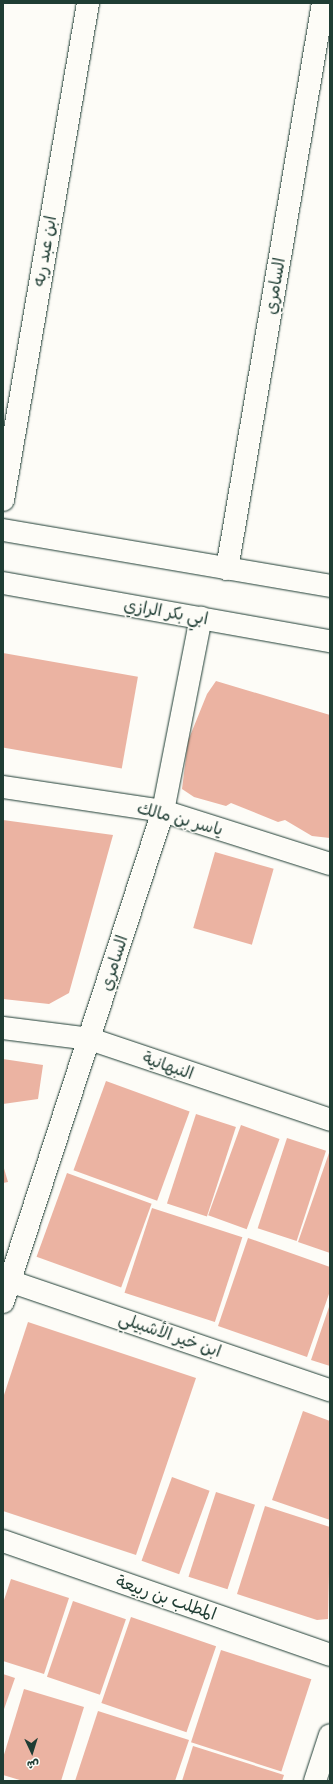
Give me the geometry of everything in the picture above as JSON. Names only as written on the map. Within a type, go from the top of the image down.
[{"type":"street","name":"ابن عبد ربه","points":[[3,500],[88,3]]},
{"type":"street","name":"السامري","points":[[226,569],[323,3]]},
{"type":"street","points":[[3,530],[330,586]]},
{"type":"street","name":"ابي بكر الرازي","points":[[3,583],[330,641]]},
{"type":"street","name":"السامري","points":[[3,1302],[90,1039],[163,811],[201,618]]},
{"type":"street","name":"ياسر بن مالك","points":[[3,787],[163,811],[330,864]]},
{"type":"street","name":"النبهانية","points":[[3,1028],[90,1039],[330,1120]]},
{"type":"street","name":"ابن خير الأشبيلي","points":[[10,1281],[330,1390]]},
{"type":"street","name":"المطلب بن ربيعة","points":[[3,1541],[330,1655]]},
{"type":"street","points":[[315,1781],[330,1735]]},
{"type":"building","points":[[3,653],[138,677],[122,768],[3,747]]},
{"type":"building","points":[[216,681],[330,715],[330,838],[312,836],[285,820],[278,822],[231,803],[226,806],[194,797],[182,789],[188,741],[207,694]]},
{"type":"building","points":[[3,820],[113,835],[69,993],[49,1004],[3,999]]},
{"type":"building","points":[[215,852],[274,869],[252,945],[193,928]]},
{"type":"building","points":[[3,1059],[43,1065],[38,1099],[3,1104]]},
{"type":"building","points":[[106,1081],[190,1111],[157,1201],[74,1170]]},
{"type":"building","points":[[196,1114],[236,1127],[207,1216],[167,1203]]},
{"type":"building","points":[[241,1125],[280,1139],[247,1229],[208,1215]]},
{"type":"building","points":[[287,1138],[326,1151],[297,1241],[258,1228]]},
{"type":"building","points":[[330,1153],[330,1253],[298,1242]]},
{"type":"building","points":[[3,1165],[8,1182],[3,1183]]},
{"type":"building","points":[[67,1173],[152,1204],[121,1287],[37,1257]]},
{"type":"building","points":[[152,1208],[242,1237],[215,1322],[124,1293]]},
{"type":"building","points":[[248,1238],[330,1267],[330,1291],[307,1357],[218,1326]]},
{"type":"building","points":[[330,1304],[330,1366],[311,1360]]},
{"type":"building","points":[[28,1322],[196,1378],[136,1555],[3,1511],[3,1398]]},
{"type":"building","points":[[303,1411],[330,1421],[330,1520],[272,1500]]},
{"type":"building","points":[[172,1477],[210,1491],[179,1574],[142,1561]]},
{"type":"building","points":[[216,1492],[255,1505],[227,1589],[188,1577]]},
{"type":"building","points":[[265,1506],[330,1527],[328,1619],[317,1620],[237,1594]]},
{"type":"building","points":[[11,1579],[69,1598],[44,1674],[3,1661],[3,1603]]},
{"type":"building","points":[[73,1601],[126,1619],[100,1695],[47,1677]]},
{"type":"building","points":[[131,1617],[216,1646],[186,1732],[101,1703]]},
{"type":"building","points":[[221,1650],[311,1679],[281,1772],[191,1742]]},
{"type":"building","points":[[3,1674],[15,1678],[3,1712]]},
{"type":"building","points":[[24,1689],[84,1707],[61,1781],[23,1781],[3,1775],[3,1758]]},
{"type":"building","points":[[98,1711],[189,1740],[175,1781],[75,1781]]},
{"type":"building","points":[[193,1746],[284,1775],[282,1781],[182,1781]]}]
